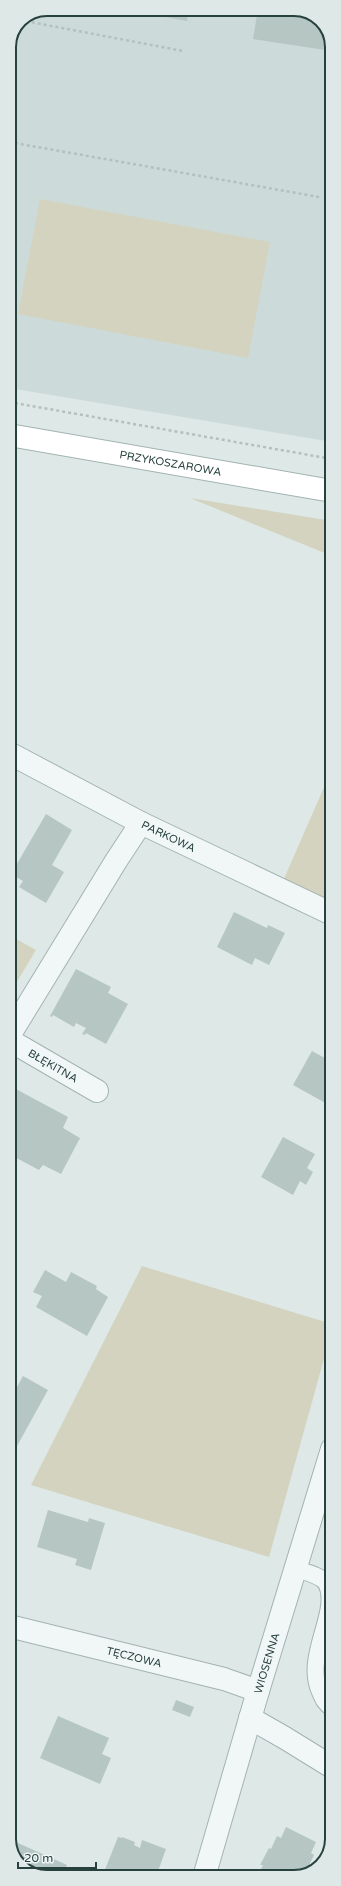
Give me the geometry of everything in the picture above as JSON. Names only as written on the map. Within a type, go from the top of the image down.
[{"type":"street","name":"PRZYKOSZAROWA","points":[[16,436],[325,490]]},
{"type":"street","name":"PARKOWA","points":[[16,757],[142,823],[325,911]]},
{"type":"street","points":[[16,1025],[116,861],[142,823]]},
{"type":"street","name":"BŁĘKITNA","points":[[16,1044],[97,1091]]},
{"type":"street","name":"WIOSENNA","points":[[206,1870],[258,1691],[325,1476]]},
{"type":"street","name":"TĘCZOWA","points":[[16,1628],[224,1679],[258,1691]]},
{"type":"street","points":[[250,1718],[325,1763]]},
{"type":"lane","points":[[296,1569],[312,1574],[325,1582]]},
{"type":"lane","points":[[325,1629],[315,1666],[317,1686],[325,1704]]},
{"type":"path","points":[[29,22],[182,51]]},
{"type":"path","points":[[16,143],[319,197]]},
{"type":"path","points":[[16,403],[325,457]]},
{"type":"shaded area","points":[[47,16],[296,16],[306,18],[311,21],[321,31],[325,43],[325,441],[16,389],[16,47],[18,35],[30,21],[35,18]]},
{"type":"green space","points":[[40,199],[270,242],[248,358],[18,314]]},
{"type":"green space","points":[[190,498],[325,520],[325,553]]},
{"type":"green space","points":[[325,785],[325,899],[283,881]]},
{"type":"green space","points":[[16,939],[36,950],[16,983]]},
{"type":"green space","points":[[142,1266],[325,1322],[325,1355],[269,1557],[31,1485]]},
{"type":"building","points":[[160,16],[188,16],[187,21]]},
{"type":"building","points":[[257,16],[296,16],[306,18],[319,28],[325,43],[325,50],[253,39]]},
{"type":"building","points":[[46,814],[72,830],[52,865],[64,872],[46,903],[19,887],[23,881],[16,877],[16,865]]},
{"type":"building","points":[[234,912],[267,928],[268,925],[285,933],[269,965],[255,958],[252,965],[217,947]]},
{"type":"building","points":[[76,969],[111,987],[108,993],[128,1004],[106,1044],[86,1033],[85,1035],[82,1034],[86,1028],[76,1023],[74,1027],[53,1015],[52,1017],[50,1016]]},
{"type":"building","points":[[312,1051],[325,1058],[325,1103],[293,1085]]},
{"type":"building","points":[[16,1089],[68,1117],[63,1128],[80,1138],[61,1174],[43,1165],[39,1170],[16,1158]]},
{"type":"building","points":[[283,1137],[315,1154],[307,1168],[313,1172],[306,1185],[300,1181],[293,1195],[261,1177]]},
{"type":"building","points":[[45,1270],[66,1282],[71,1272],[97,1286],[96,1289],[108,1297],[87,1336],[36,1307],[42,1296],[33,1292]]},
{"type":"building","points":[[23,1376],[48,1390],[17,1446],[16,1445],[16,1389]]},
{"type":"building","points":[[48,1510],[88,1522],[89,1518],[105,1523],[91,1570],[75,1565],[77,1559],[37,1547]]},
{"type":"building","points":[[176,1700],[194,1707],[190,1717],[172,1710]]},
{"type":"building","points":[[58,1716],[109,1738],[102,1754],[111,1758],[100,1784],[40,1758]]},
{"type":"building","points":[[286,1827],[316,1842],[311,1853],[314,1855],[308,1867],[298,1870],[260,1870],[263,1865],[260,1865],[269,1848],[271,1849],[277,1836],[281,1838]]},
{"type":"building","points":[[118,1837],[135,1842],[134,1845],[140,1848],[142,1840],[166,1849],[158,1870],[105,1870]]},
{"type":"building","points":[[16,1842],[67,1865],[65,1870],[45,1870],[33,1867],[22,1858]]}]
